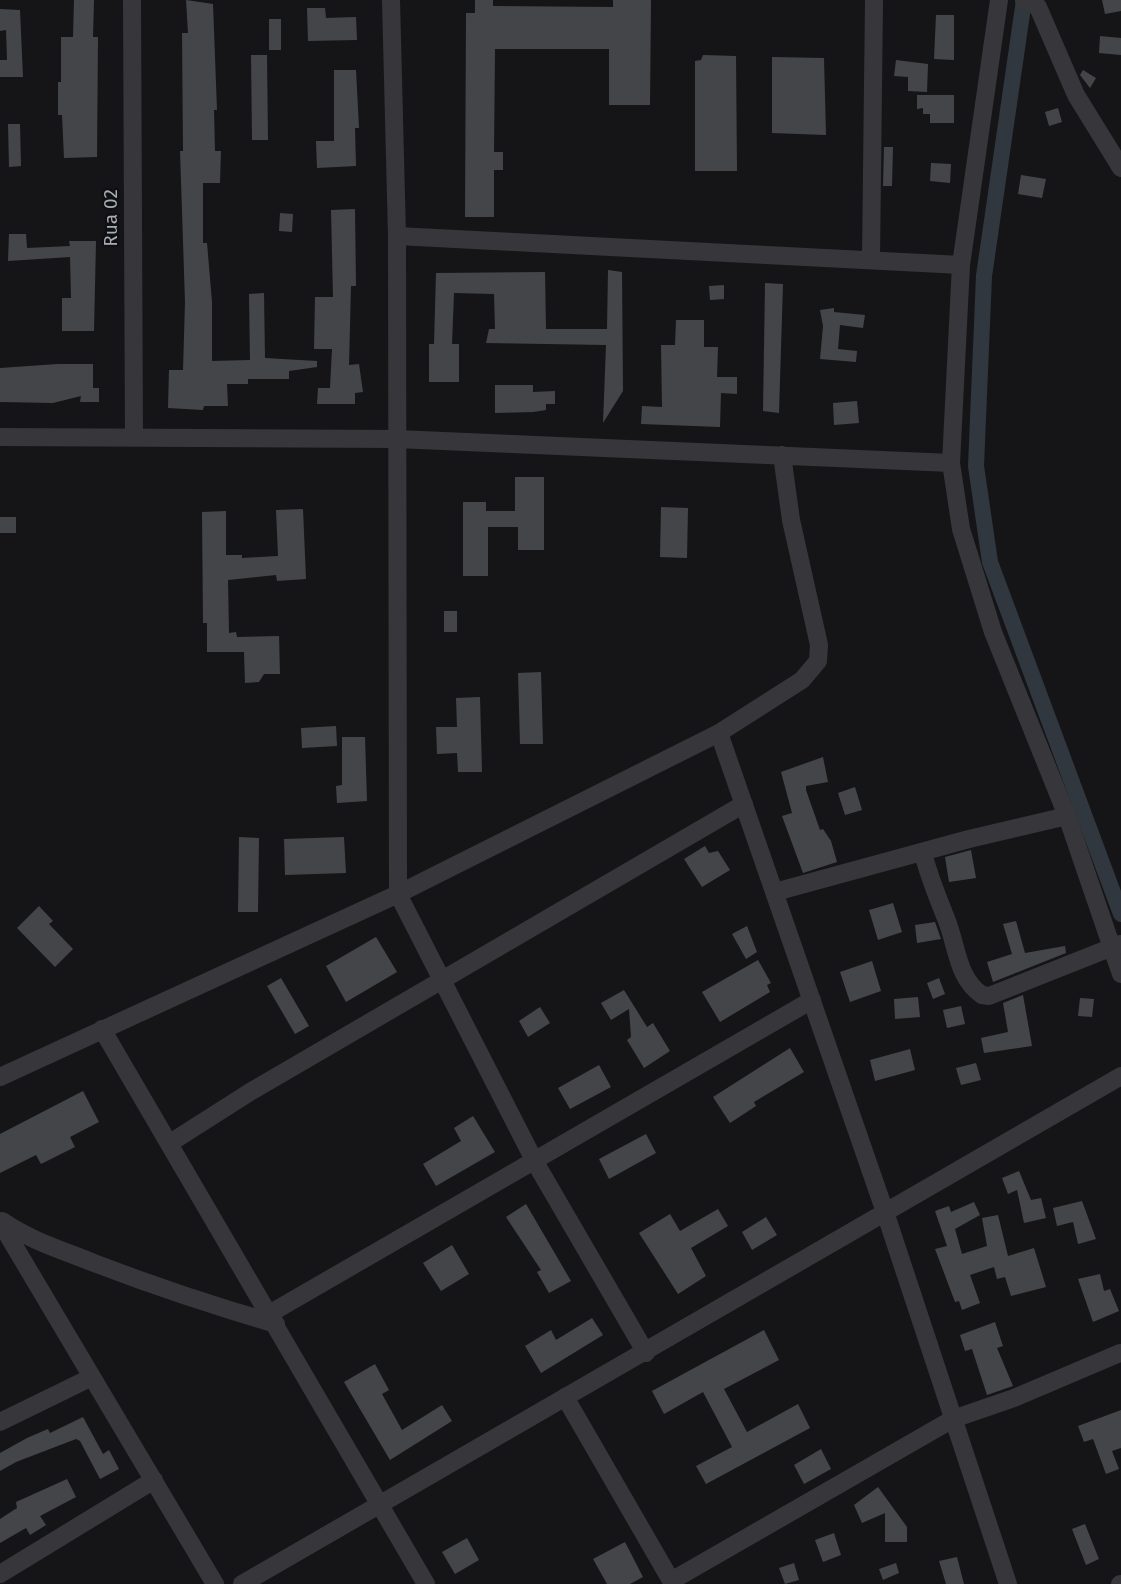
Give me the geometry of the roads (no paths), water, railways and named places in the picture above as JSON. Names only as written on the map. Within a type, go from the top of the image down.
[{"type":"street","name":"Rua 02","points":[[132,0],[134,436]]},
{"type":"street","points":[[391,0],[397,236],[398,894],[535,1162],[646,1353]]},
{"type":"street","points":[[871,260],[874,0]]},
{"type":"street","points":[[999,0],[961,265],[951,463],[961,529],[993,632],[1067,816],[1115,946],[1121,974]]},
{"type":"street","points":[[1031,4],[1076,95],[1121,168]]},
{"type":"street","points":[[397,236],[961,265]]},
{"type":"street","points":[[0,438],[134,436],[397,439],[951,463]]},
{"type":"street","points":[[0,1077],[398,894],[719,733],[802,680],[818,661],[817,629],[793,530],[782,455]]},
{"type":"street","points":[[719,733],[885,1212],[1008,1584]]},
{"type":"street","points":[[170,1143],[250,1092],[654,859],[744,804]]},
{"type":"street","points":[[775,892],[1067,816]]},
{"type":"street","points":[[923,853],[933,889],[947,921],[956,956],[982,995],[997,992],[1115,946]]},
{"type":"street","points":[[0,1221],[24,1236],[50,1247],[185,1298],[273,1319],[812,1000]]},
{"type":"street","points":[[102,1029],[426,1584]]},
{"type":"street","points":[[242,1584],[646,1353],[1121,1076]]},
{"type":"street","points":[[0,1221],[215,1584]]},
{"type":"street","points":[[565,1397],[672,1583],[953,1419],[1014,1398],[1120,1353]]},
{"type":"street","points":[[0,1422],[92,1377]]},
{"type":"street","points":[[0,1574],[155,1480]]},
{"type":"waterway","points":[[1024,0],[984,276],[976,466],[990,562],[1121,914]]}]
